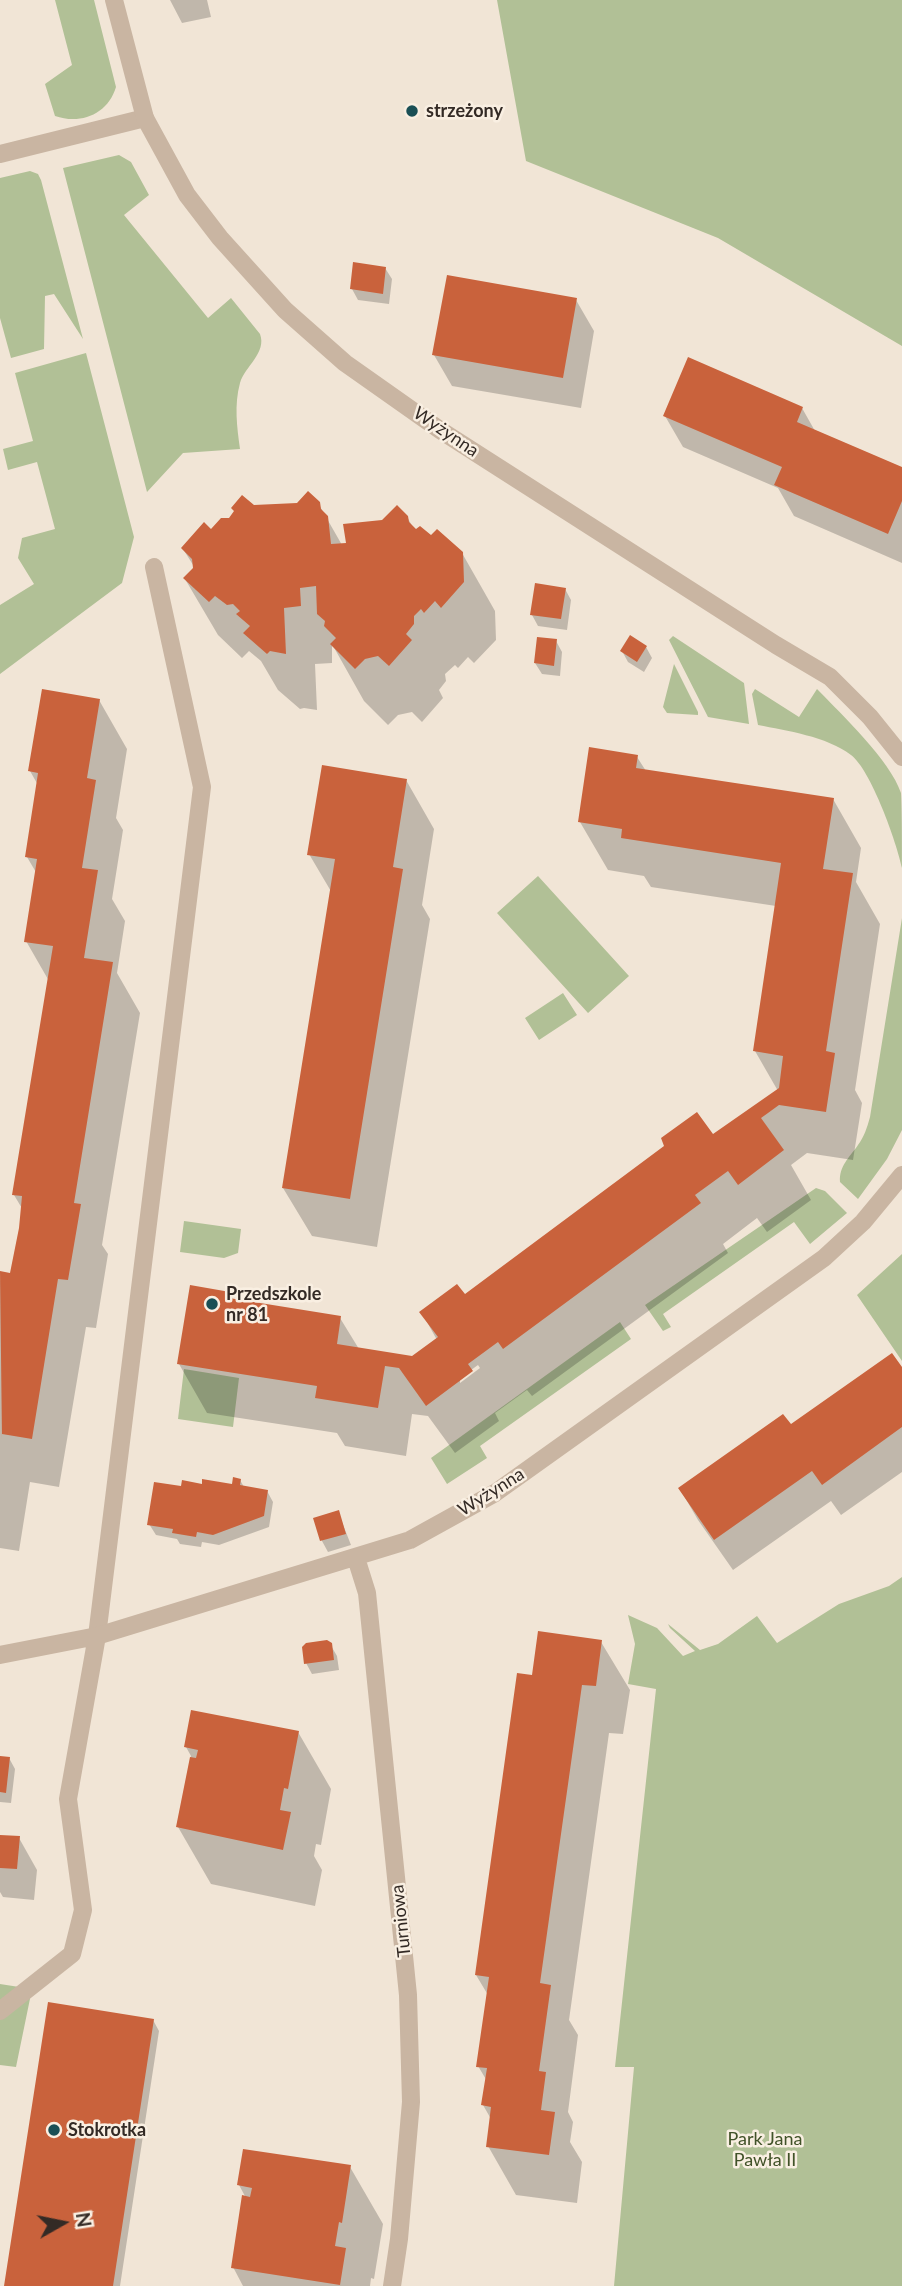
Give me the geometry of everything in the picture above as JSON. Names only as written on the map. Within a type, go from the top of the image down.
[{"type":"street","name":"Wyżynna","points":[[114,0],[145,118],[187,195],[220,238],[285,310],[345,363],[440,430],[830,677],[870,717],[902,757]]},
{"type":"street","points":[[0,154],[145,118]]},
{"type":"street","points":[[0,2011],[72,1954],[83,1910],[68,1799],[97,1636],[202,787],[154,567]]},
{"type":"street","name":"Wyżynna","points":[[0,1655],[97,1636],[410,1540],[495,1493],[824,1258],[863,1222],[902,1175]]},
{"type":"street","name":"Turniowa","points":[[356,1558],[366,1593],[408,1995],[411,2102],[399,2239],[392,2286]]},
{"type":"green space","points":[[55,0],[94,0],[116,87],[107,104],[84,118],[55,116],[45,84],[72,65]]},
{"type":"green space","points":[[497,0],[902,0],[902,346],[718,238],[526,161]]},
{"type":"green space","points":[[119,155],[131,162],[149,195],[124,215],[208,318],[231,298],[260,334],[261,341],[261,347],[238,391],[240,449],[183,453],[147,492],[63,168]]},
{"type":"green space","points":[[30,171],[38,174],[41,180],[83,339],[54,294],[45,296],[44,349],[11,358],[0,318],[0,178]]},
{"type":"green space","points":[[86,353],[134,537],[122,583],[0,674],[0,605],[34,584],[18,558],[22,538],[55,529],[37,462],[8,470],[3,449],[33,441],[15,373]]},
{"type":"green space","points":[[673,636],[744,683],[749,724],[708,717],[669,640]]},
{"type":"green space","points":[[674,664],[698,715],[667,713],[663,707]]},
{"type":"green space","points":[[755,689],[799,717],[817,689],[876,752],[887,766],[901,793],[902,868],[882,808],[859,763],[830,743],[758,725],[752,694]]},
{"type":"green space","points":[[538,876],[629,976],[588,1013],[497,913]]},
{"type":"green space","points":[[902,918],[902,1130],[887,1159],[858,1199],[840,1182],[840,1176],[845,1162],[864,1136],[870,1117]]},
{"type":"green space","points":[[563,993],[577,1015],[539,1040],[525,1018]]},
{"type":"green space","points":[[816,1188],[825,1191],[847,1213],[810,1244],[794,1222],[663,1314],[671,1327],[663,1331],[645,1305]]},
{"type":"green space","points":[[184,1221],[241,1229],[238,1253],[224,1258],[180,1252]]},
{"type":"green space","points":[[902,1254],[902,1361],[857,1295]]},
{"type":"green space","points":[[620,1322],[631,1339],[480,1446],[487,1458],[447,1484],[431,1458]]},
{"type":"green space","points":[[184,1369],[239,1378],[233,1427],[178,1419]]},
{"type":"green space","name":"Park Jana Pawła II","points":[[902,1577],[902,2286],[614,2286],[634,2067],[615,2067],[656,1689],[628,1684],[635,1644],[628,1615],[657,1628],[683,1656],[695,1651],[668,1624],[700,1650],[718,1644],[757,1616],[777,1643],[839,1604],[889,1586]]},
{"type":"green space","points":[[0,1984],[32,1989],[16,2067],[0,2065]]},
{"type":"building","points":[[353,262],[386,267],[383,294],[350,289]]},
{"type":"building","points":[[447,275],[577,298],[563,378],[432,355]]},
{"type":"building","points":[[688,357],[803,407],[797,422],[902,467],[902,501],[888,534],[774,485],[782,467],[663,416]]},
{"type":"building","points":[[308,491],[320,502],[321,509],[328,516],[331,544],[346,543],[343,524],[382,520],[397,505],[416,529],[420,526],[431,535],[437,529],[463,552],[464,582],[441,608],[435,601],[424,613],[421,609],[414,616],[414,624],[406,634],[412,640],[389,666],[378,656],[365,659],[355,669],[330,644],[336,638],[317,614],[316,586],[300,588],[301,606],[284,608],[286,654],[270,651],[267,654],[243,633],[250,626],[236,614],[240,611],[233,604],[227,605],[215,596],[209,602],[183,578],[193,568],[192,559],[181,548],[204,522],[211,529],[221,518],[229,518],[234,511],[231,508],[242,495],[254,505],[297,503]]},
{"type":"building","points":[[535,583],[566,588],[561,619],[530,615]]},
{"type":"building","points":[[630,635],[647,646],[637,662],[620,651]]},
{"type":"building","points":[[537,637],[557,639],[554,666],[534,663]]},
{"type":"building","points":[[42,689],[100,699],[87,778],[96,780],[82,868],[98,870],[84,958],[113,962],[74,1203],[81,1204],[68,1280],[58,1279],[32,1439],[2,1434],[2,1440],[0,1271],[10,1273],[19,1228],[22,1196],[12,1195],[53,946],[24,942],[37,859],[25,857],[38,773],[28,771]]},
{"type":"building","points":[[589,747],[638,755],[636,768],[834,798],[823,869],[853,873],[826,1051],[835,1053],[826,1112],[779,1105],[761,1118],[784,1150],[738,1185],[728,1171],[695,1195],[701,1203],[503,1349],[498,1342],[468,1364],[473,1371],[426,1406],[399,1368],[385,1366],[378,1408],[315,1398],[317,1386],[177,1364],[190,1285],[230,1292],[229,1298],[341,1316],[337,1344],[412,1356],[438,1337],[419,1312],[457,1284],[465,1294],[664,1146],[661,1138],[697,1112],[713,1134],[779,1088],[783,1056],[753,1051],[781,863],[621,838],[622,829],[578,822]]},
{"type":"building","points":[[322,765],[407,779],[393,867],[403,869],[350,1199],[282,1188],[335,859],[307,855]]},
{"type":"building","points":[[892,1353],[902,1367],[902,1427],[822,1485],[812,1471],[714,1540],[678,1488],[783,1414],[791,1424]]},
{"type":"building","points":[[233,1477],[241,1479],[240,1485],[268,1490],[264,1516],[213,1535],[197,1532],[196,1537],[172,1533],[173,1529],[147,1525],[154,1482],[181,1486],[182,1480],[202,1484],[202,1479],[232,1484]]},
{"type":"building","points":[[339,1510],[346,1534],[320,1541],[313,1518]]},
{"type":"building","points":[[538,1631],[602,1640],[596,1686],[582,1685],[540,1983],[551,1985],[539,2071],[546,2072],[541,2110],[555,2112],[549,2155],[486,2147],[491,2107],[481,2105],[487,2068],[476,2067],[489,1977],[475,1975],[517,1673],[532,1675]]},
{"type":"building","points":[[327,1640],[332,1643],[334,1660],[304,1664],[302,1647],[306,1643]]},
{"type":"building","points":[[191,1710],[299,1731],[288,1789],[284,1788],[280,1810],[291,1812],[283,1850],[176,1827],[190,1757],[196,1758],[198,1750],[184,1747]]},
{"type":"building","points":[[0,1756],[10,1757],[6,1793],[0,1792]]},
{"type":"building","points":[[0,1835],[20,1836],[17,1869],[0,1868]]},
{"type":"building","points":[[48,2002],[154,2019],[113,2286],[4,2286]]},
{"type":"building","points":[[243,2149],[351,2165],[342,2223],[339,2222],[335,2246],[346,2248],[340,2285],[231,2268],[242,2195],[250,2197],[252,2188],[237,2185]]},
{"type":"place","name":"strzeżony","points":[[412,111]]},
{"type":"place","name":"Przedszkole nr 81","points":[[212,1304]]},
{"type":"place","name":"Stokrotka","points":[[54,2130]]}]
